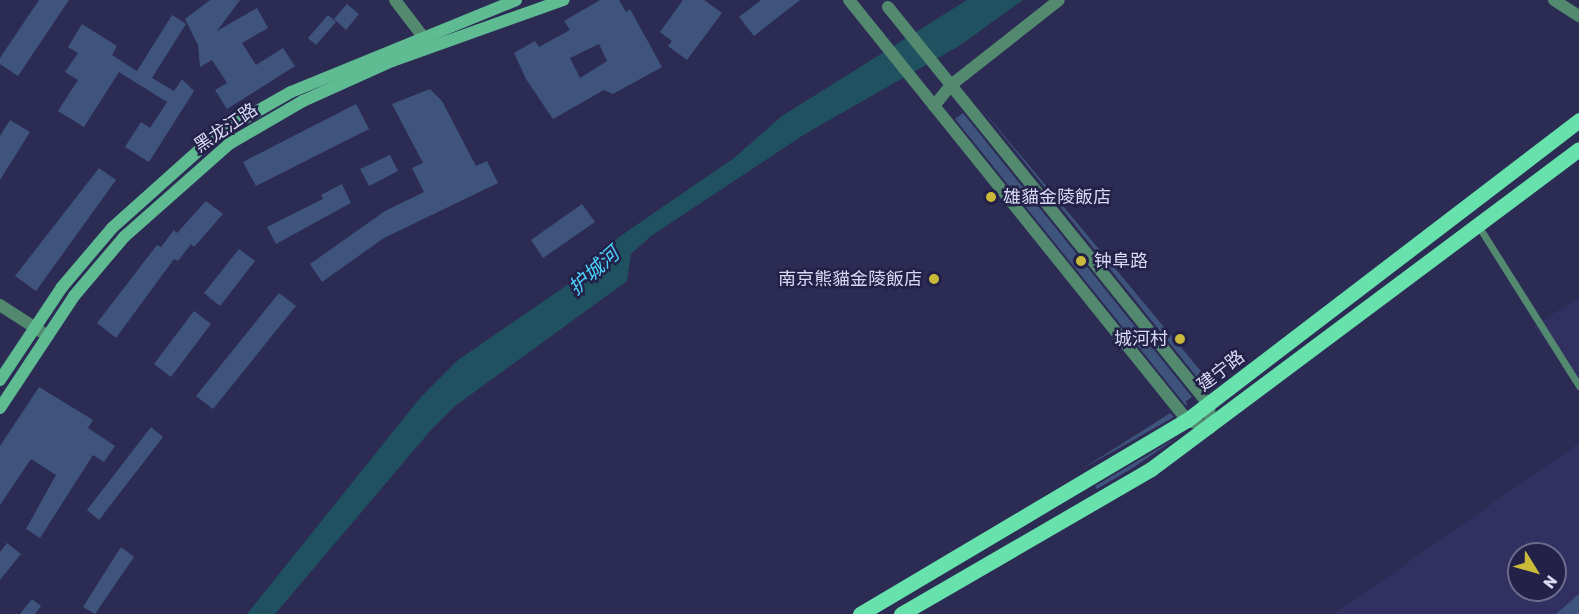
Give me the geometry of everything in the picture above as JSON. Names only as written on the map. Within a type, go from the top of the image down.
[{"type":"main road","name":"黑龙江路","points":[[0,380],[35,327],[112,228],[217,134],[291,92],[423,34],[516,0]]},
{"type":"main road","name":"黑龙江路","points":[[0,408],[48,336],[124,237],[229,144],[303,101],[392,61],[432,50],[563,0]]},
{"type":"main road","name":"建宁路","points":[[860,614],[1142,451],[1209,405],[1579,120]]},
{"type":"main road","points":[[900,614],[1058,525],[1210,428],[1479,227],[1579,149]]},
{"type":"street","points":[[395,0],[423,34],[432,50]]},
{"type":"street","points":[[849,0],[1187,420],[1210,428],[1209,405],[886,3]]},
{"type":"street","points":[[934,106],[951,85],[1059,0]]},
{"type":"street","points":[[1554,0],[1579,16]]},
{"type":"street","points":[[0,305],[48,336]]},
{"type":"lane","points":[[1479,227],[1579,386]]},
{"type":"shaded area","points":[[1579,297],[1579,385],[1534,326]]},
{"type":"shaded area","points":[[1579,443],[1579,614],[1334,614]]},
{"type":"water","name":"护城河","points":[[967,0],[1023,0],[959,46],[805,134],[651,236],[631,254],[627,281],[455,406],[431,430],[275,614],[247,614],[420,398],[458,360],[570,283],[619,237],[734,158],[782,116]]},
{"type":"building","points":[[39,0],[69,0],[18,76],[0,64],[0,58]]},
{"type":"building","points":[[210,0],[240,0],[217,31],[257,8],[268,28],[242,43],[256,65],[283,48],[295,66],[227,109],[215,90],[227,83],[212,60],[200,67],[198,45],[185,19]]},
{"type":"building","points":[[600,0],[619,0],[626,12],[630,9],[662,67],[613,94],[604,90],[553,119],[526,79],[514,53],[535,41],[539,47],[570,30],[564,21]],"holes":[[[599,44],[607,61],[580,78],[570,58]]]},
{"type":"building","points":[[683,0],[704,0],[722,13],[687,60],[668,46],[672,41],[660,32]]},
{"type":"building","points":[[761,0],[800,0],[754,36],[739,17]]},
{"type":"building","points":[[347,4],[359,14],[346,30],[334,19]]},
{"type":"building","points":[[172,15],[186,24],[152,78],[174,91],[182,79],[194,91],[149,162],[125,147],[141,122],[150,128],[167,102],[119,72],[84,127],[58,111],[78,80],[65,72],[78,53],[68,47],[82,24],[117,46],[112,55],[137,71]]},
{"type":"building","points":[[328,15],[336,22],[316,45],[308,38]]},
{"type":"building","points":[[430,89],[442,101],[476,166],[487,161],[498,183],[384,238],[322,282],[310,264],[385,211],[424,192],[412,168],[423,163],[392,104]]},
{"type":"building","points":[[976,102],[1210,382],[1204,386]]},
{"type":"building","points":[[356,104],[369,129],[256,186],[243,162]]},
{"type":"building","points":[[963,113],[1192,397],[1186,401],[1187,407],[955,119]]},
{"type":"building","points":[[10,120],[30,132],[0,180],[0,136]]},
{"type":"building","points":[[390,155],[398,171],[369,186],[360,169]]},
{"type":"building","points":[[99,168],[116,180],[36,291],[15,276]]},
{"type":"building","points":[[342,184],[351,203],[276,244],[267,227],[323,199],[321,195]]},
{"type":"building","points":[[206,201],[223,214],[194,247],[191,244],[178,261],[174,259],[116,338],[97,323],[157,245],[161,247],[174,230],[177,233]]},
{"type":"building","points":[[582,204],[595,222],[543,258],[531,240]]},
{"type":"building","points":[[239,249],[255,261],[220,306],[204,293]]},
{"type":"building","points":[[279,293],[296,306],[213,409],[196,396]]},
{"type":"building","points":[[194,311],[211,324],[171,377],[154,364]]},
{"type":"building","points":[[39,387],[93,420],[88,428],[115,446],[104,462],[93,455],[40,538],[26,529],[56,475],[31,459],[0,505],[0,446]]},
{"type":"building","points":[[1170,413],[1174,417],[1082,469],[1161,419]]},
{"type":"building","points":[[151,427],[163,437],[99,520],[87,510]]},
{"type":"building","points":[[1178,437],[1131,469],[1097,489],[1095,486]]},
{"type":"building","points":[[7,543],[21,554],[0,580],[0,552]]},
{"type":"building","points":[[121,547],[134,557],[95,614],[83,607]]},
{"type":"building","points":[[1579,594],[1579,614],[1556,614]]},
{"type":"building","points":[[32,599],[41,606],[35,614],[20,614]]},
{"type":"place","name":"雄貓金陵飯店","points":[[991,197]]},
{"type":"place","name":"钟阜路","points":[[1081,261]]},
{"type":"place","name":"南京熊貓金陵飯店","points":[[934,279]]},
{"type":"place","name":"城河村","points":[[1180,339]]}]
